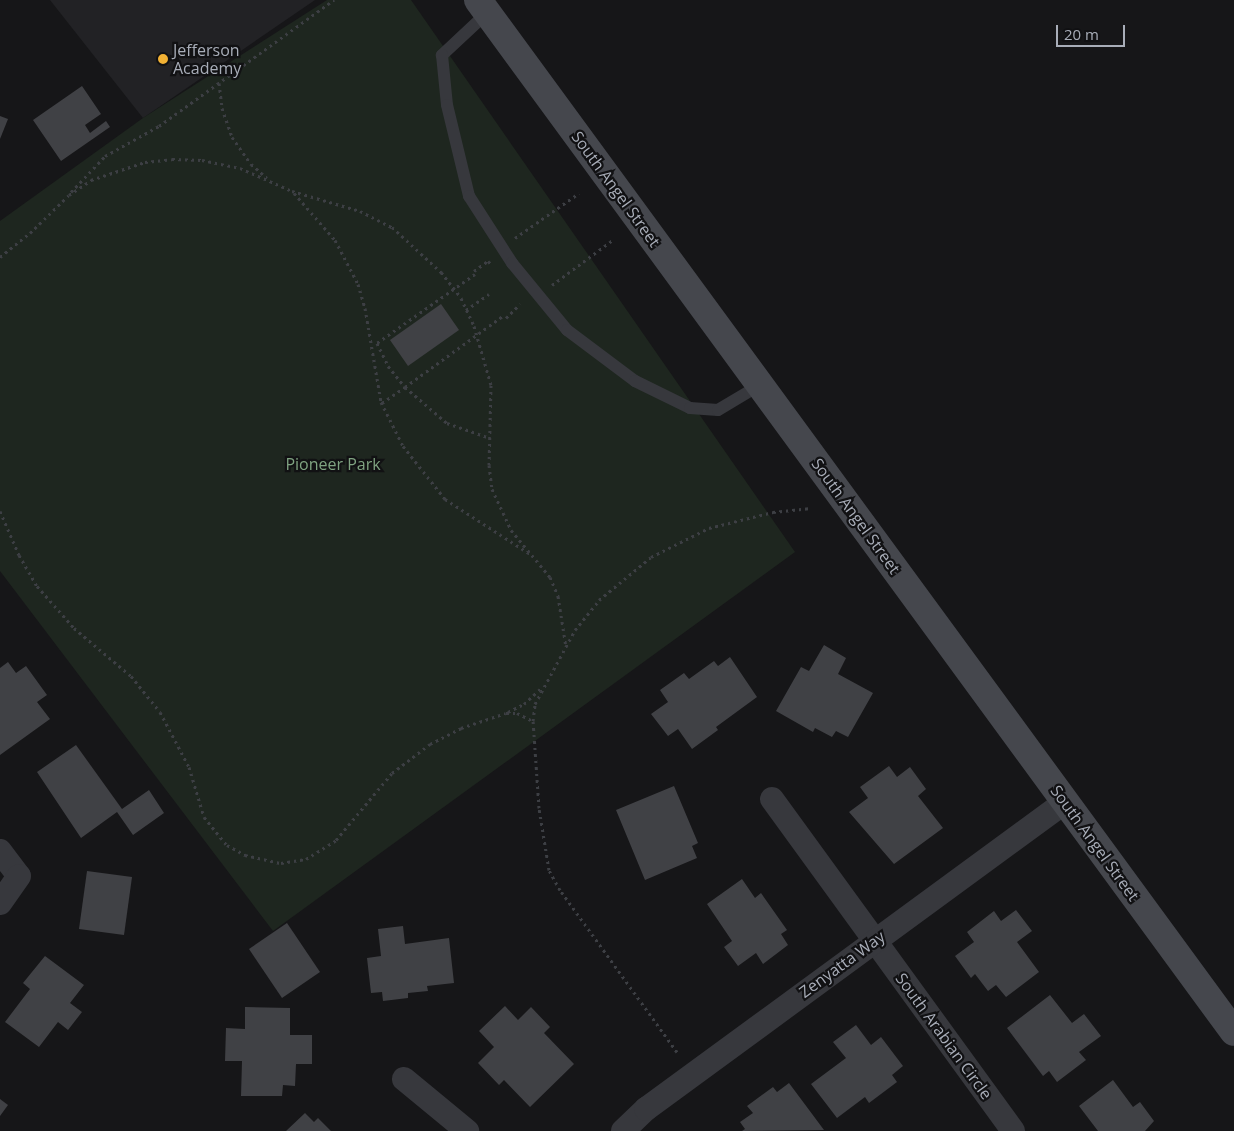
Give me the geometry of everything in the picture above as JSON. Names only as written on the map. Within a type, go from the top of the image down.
[{"type":"street","name":"South Angel Street","points":[[483,7],[1234,1032]]},
{"type":"street","name":"South Arabian Circle","points":[[772,799],[1013,1131]]},
{"type":"street","name":"Zenyatta Way","points":[[623,1131],[646,1109],[1065,802]]},
{"type":"street","points":[[0,851],[19,876],[0,903]]},
{"type":"street","points":[[404,1079],[467,1131]]},
{"type":"lane","points":[[483,7],[442,55],[443,72],[447,105],[469,196],[512,262],[567,330],[634,381],[690,408],[718,410],[760,385]]},
{"type":"path","points":[[0,258],[30,233],[69,195],[86,173],[105,156],[159,126],[334,0]]},
{"type":"path","points":[[219,82],[222,108],[232,137],[250,164],[272,182]]},
{"type":"path","points":[[69,195],[91,180],[145,162],[172,159],[202,160],[240,168],[292,191],[360,211],[392,227],[420,250],[454,289],[477,334],[491,386],[490,438],[492,489],[501,514],[537,559],[558,596],[566,647]]},
{"type":"path","points":[[86,173],[91,180]]},
{"type":"path","points":[[292,191],[335,240],[358,284],[382,403],[403,446],[445,499],[537,559]]},
{"type":"path","points":[[519,245],[515,239],[579,193]]},
{"type":"path","points":[[544,278],[550,286],[614,239]]},
{"type":"path","points":[[490,438],[447,423],[405,387],[388,366],[377,343],[454,289],[488,260],[494,268]]},
{"type":"path","points":[[466,310],[489,294]]},
{"type":"path","points":[[382,403],[477,334],[522,306],[516,298]]},
{"type":"path","points":[[677,1052],[560,890],[549,870],[539,808],[533,721],[535,704],[566,647],[599,600],[651,557],[709,528],[773,512],[809,508]]},
{"type":"path","points":[[0,511],[19,555],[37,586],[74,628],[131,676],[160,712],[188,767],[204,817],[227,845],[245,855],[281,863],[306,859],[322,851],[336,840],[376,789],[408,759],[461,728],[506,713],[524,704],[546,682]]},
{"type":"path","points":[[506,713],[517,713],[533,721]]},
{"type":"shaded area","name":"Jefferson Academy","points":[[50,0],[315,0],[143,118]]},
{"type":"green space","name":"Pioneer Park","points":[[327,0],[411,0],[795,552],[273,931],[0,571],[0,221],[143,118]]},
{"type":"building","points":[[82,86],[101,114],[85,125],[90,133],[106,121],[110,127],[61,161],[33,120]]},
{"type":"building","points":[[0,116],[8,119],[0,139]]},
{"type":"building","points":[[441,304],[459,330],[408,366],[390,340]]},
{"type":"building","points":[[824,645],[846,658],[838,674],[873,693],[848,737],[836,731],[832,737],[815,728],[813,732],[776,711],[801,667],[809,671]]},
{"type":"building","points":[[730,657],[757,697],[716,727],[718,730],[692,749],[678,729],[668,736],[651,714],[668,702],[660,690],[684,673],[689,679],[714,661],[718,666]]},
{"type":"building","points":[[8,662],[16,673],[26,666],[47,695],[37,702],[50,719],[0,755],[0,668]]},
{"type":"building","points":[[76,745],[122,809],[149,790],[164,813],[133,835],[117,812],[81,838],[37,772]]},
{"type":"building","points":[[889,766],[897,777],[910,767],[926,789],[918,796],[943,828],[894,864],[849,812],[868,798],[860,787]]},
{"type":"building","points":[[674,786],[698,843],[692,846],[697,858],[645,880],[616,810]]},
{"type":"building","points":[[87,871],[132,877],[124,935],[79,929]]},
{"type":"building","points":[[742,879],[755,898],[761,893],[787,930],[781,934],[788,945],[763,964],[756,953],[738,966],[724,947],[732,941],[707,904]]},
{"type":"building","points":[[1016,910],[1032,931],[1017,942],[1039,972],[1006,997],[996,985],[988,991],[975,974],[971,978],[955,956],[974,942],[967,932],[994,911],[1001,921]]},
{"type":"building","points":[[287,923],[320,972],[282,998],[249,949]]},
{"type":"building","points":[[403,926],[405,944],[449,938],[454,983],[427,986],[428,991],[408,993],[408,998],[383,1001],[382,992],[371,993],[367,958],[381,956],[378,929]]},
{"type":"building","points":[[45,956],[84,985],[70,1003],[82,1012],[68,1030],[58,1022],[39,1047],[5,1022],[30,989],[23,983]]},
{"type":"building","points":[[1050,995],[1072,1023],[1084,1014],[1101,1036],[1079,1052],[1086,1060],[1057,1082],[1049,1071],[1043,1076],[1007,1028]]},
{"type":"building","points":[[505,1006],[518,1020],[531,1007],[550,1027],[544,1033],[574,1064],[530,1107],[504,1080],[499,1085],[478,1063],[494,1047],[479,1031]]},
{"type":"building","points":[[245,1007],[290,1008],[290,1035],[312,1035],[312,1064],[296,1064],[295,1086],[283,1085],[282,1096],[241,1096],[242,1061],[225,1061],[226,1028],[245,1029]]},
{"type":"building","points":[[856,1025],[871,1045],[881,1037],[903,1066],[892,1075],[897,1082],[869,1103],[865,1097],[837,1118],[811,1084],[846,1058],[833,1042]]},
{"type":"building","points":[[1113,1080],[1133,1107],[1140,1102],[1154,1121],[1145,1131],[1098,1131],[1079,1106]]},
{"type":"building","points":[[789,1083],[824,1130],[742,1131],[745,1129],[740,1122],[753,1113],[747,1106],[773,1087],[777,1092]]},
{"type":"building","points":[[0,1099],[8,1105],[0,1116]]},
{"type":"building","points":[[305,1113],[314,1122],[318,1118],[331,1131],[286,1131]]},
{"type":"place","name":"Jefferson Academy","points":[[163,59]]}]
